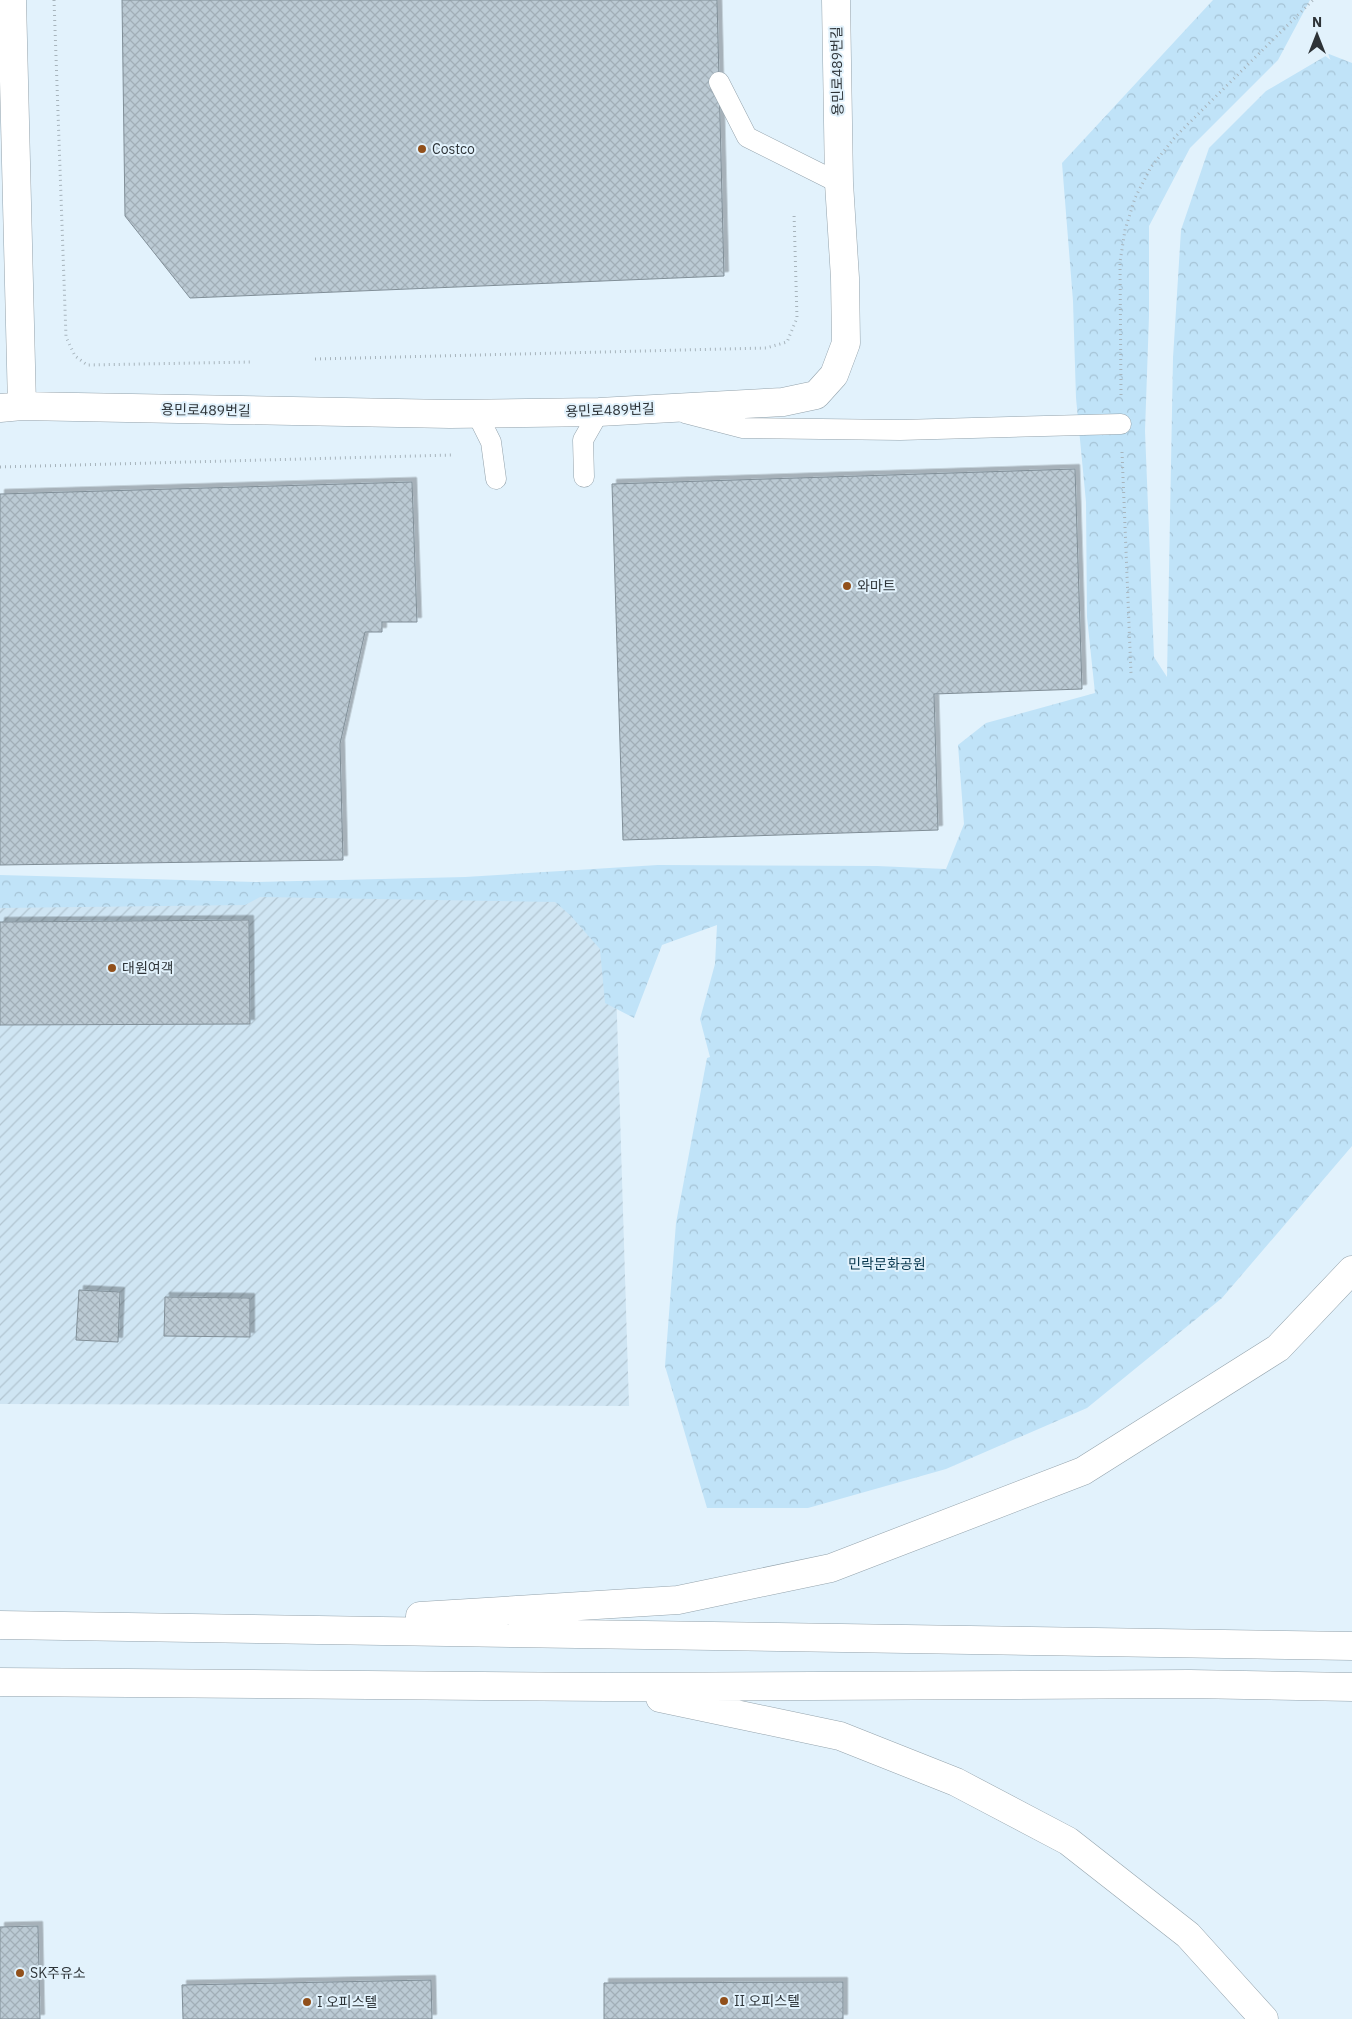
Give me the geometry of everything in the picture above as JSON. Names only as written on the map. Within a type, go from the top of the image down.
[{"type":"main road","points":[[11,407],[12,0]]},
{"type":"main road","name":"용민로489번길","points":[[11,407],[477,414],[599,412],[783,402],[816,395],[834,375],[846,343],[845,278],[839,183],[836,0]]},
{"type":"main road","points":[[214,1629],[678,1600],[831,1568],[1083,1471],[1278,1348],[1352,1270]]},
{"type":"main road","points":[[0,1625],[1352,1646]]},
{"type":"main road","points":[[0,1682],[607,1687],[1190,1684],[1352,1687]]},
{"type":"main road","points":[[607,1687],[840,1736],[956,1782],[1068,1841],[1188,1935],[1264,2019]]},
{"type":"lane","points":[[719,82],[747,137],[839,183]]},
{"type":"lane","points":[[664,408],[744,428],[900,430],[1121,424]]},
{"type":"lane","points":[[584,477],[583,440],[599,412]]},
{"type":"lane","points":[[477,414],[491,442],[496,479]]},
{"type":"path","points":[[54,0],[66,337],[74,356],[87,365],[251,362]]},
{"type":"path","points":[[1131,674],[1121,424],[1120,262],[1125,230],[1135,198],[1152,167],[1176,136],[1313,0]]},
{"type":"path","points":[[315,359],[766,348],[787,342],[797,318],[794,213]]},
{"type":"path","points":[[0,467],[453,455]]},
{"type":"shaded area","points":[[613,888],[629,1406],[0,1404],[0,891]]},
{"type":"green space","name":"민락문화공원","points":[[1213,0],[1310,0],[1278,60],[1190,148],[1149,226],[1149,316],[1145,431],[1154,657],[1167,677],[1173,358],[1181,230],[1209,148],[1266,91],[1329,54],[1352,63],[1352,1146],[1222,1298],[1087,1408],[946,1469],[808,1508],[707,1508],[665,1366],[676,1223],[707,1058],[710,1057],[700,1019],[715,964],[717,925],[662,945],[634,1018],[605,1003],[600,949],[570,915],[555,902],[260,897],[245,905],[0,908],[0,875],[256,882],[465,877],[658,865],[877,866],[946,869],[964,824],[958,745],[986,723],[1095,693],[1087,617],[1086,502],[1076,398],[1073,301],[1062,163]]},
{"type":"building","name":"Costco","points":[[122,0],[717,0],[724,276],[190,298],[125,216]]},
{"type":"building","name":"와마트","points":[[1075,469],[1082,689],[934,694],[938,830],[623,840],[612,484]]},
{"type":"building","points":[[412,482],[417,622],[382,622],[382,632],[365,632],[340,744],[343,860],[0,865],[0,494]]},
{"type":"building","points":[[249,920],[250,1024],[0,1025],[0,922]]},
{"type":"building","points":[[79,1290],[120,1292],[118,1342],[76,1340]]},
{"type":"building","points":[[165,1297],[250,1298],[250,1337],[164,1336]]},
{"type":"building","name":"SK주유소","points":[[38,1926],[40,2019],[0,2019],[0,1927]]},
{"type":"building","name":"I 오피스텔","points":[[431,1980],[432,2019],[183,2019],[182,1985]]},
{"type":"building","name":"II 오피스텔","points":[[843,1982],[843,2019],[604,2019],[604,1983]]},
{"type":"place","name":"Costco","points":[[422,149]]},
{"type":"place","name":"와마트","points":[[847,586]]},
{"type":"place","name":"대원여객","points":[[112,968]]},
{"type":"place","name":"SK주유소","points":[[20,1973]]},
{"type":"place","name":"II 오피스텔","points":[[724,2001]]},
{"type":"place","name":"I 오피스텔","points":[[307,2002]]}]
